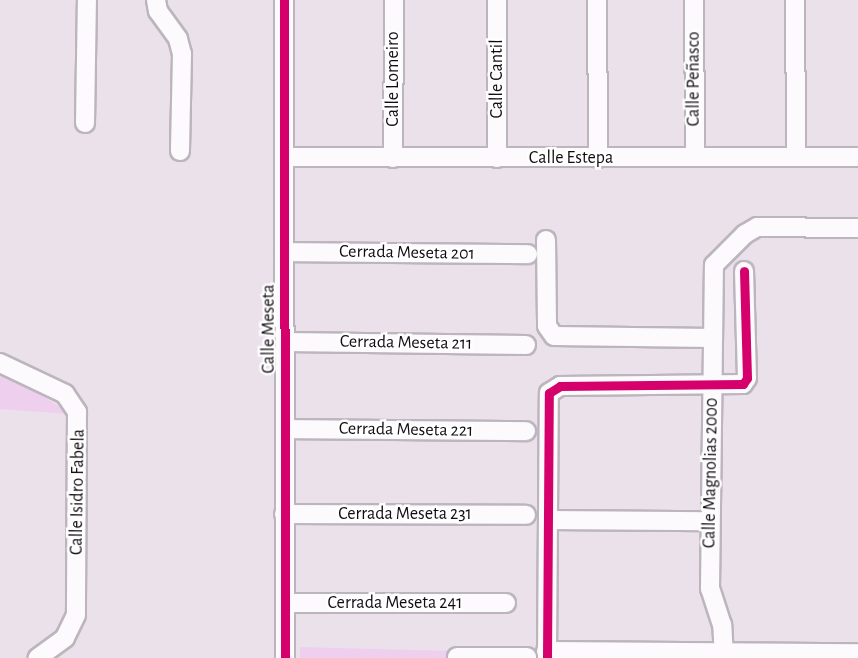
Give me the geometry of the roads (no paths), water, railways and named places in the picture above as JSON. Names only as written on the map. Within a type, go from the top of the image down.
[{"type":"street","points":[[85,123],[87,0]]},
{"type":"street","points":[[156,0],[158,11],[178,39],[182,54],[180,151]]},
{"type":"street","name":"Calle Meseta","points":[[284,0],[285,658]]},
{"type":"street","name":"Calle Lomeiro","points":[[393,0],[393,158]]},
{"type":"street","name":"Calle Cantil","points":[[497,0],[497,158]]},
{"type":"street","points":[[597,0],[598,158]]},
{"type":"street","name":"Calle Peñasco","points":[[694,0],[695,157]]},
{"type":"street","points":[[795,0],[796,157]]},
{"type":"street","name":"Calle Estepa","points":[[284,157],[858,157]]},
{"type":"street","name":"Calle Magnolias 2000","points":[[724,655],[722,625],[710,589],[714,265],[748,231],[761,227],[858,228]]},
{"type":"street","points":[[546,240],[547,326],[554,336],[712,338]]},
{"type":"street","name":"Cerrada Meseta 201","points":[[285,252],[528,254]]},
{"type":"street","points":[[744,271],[746,380],[740,385],[560,386],[551,389],[548,398],[547,655],[858,653]]},
{"type":"street","name":"Cerrada Meseta 211","points":[[285,342],[526,345]]},
{"type":"street","name":"Calle Isidro Fabela","points":[[0,363],[65,394],[77,412],[76,615],[71,630],[58,645],[37,658]]},
{"type":"street","name":"Cerrada Meseta 221","points":[[285,429],[526,431]]},
{"type":"street","name":"Cerrada Meseta 231","points":[[284,514],[526,514]]},
{"type":"street","points":[[548,520],[710,521]]},
{"type":"street","name":"Cerrada Meseta 241","points":[[285,603],[506,603]]},
{"type":"street","points":[[457,657],[527,657]]}]
